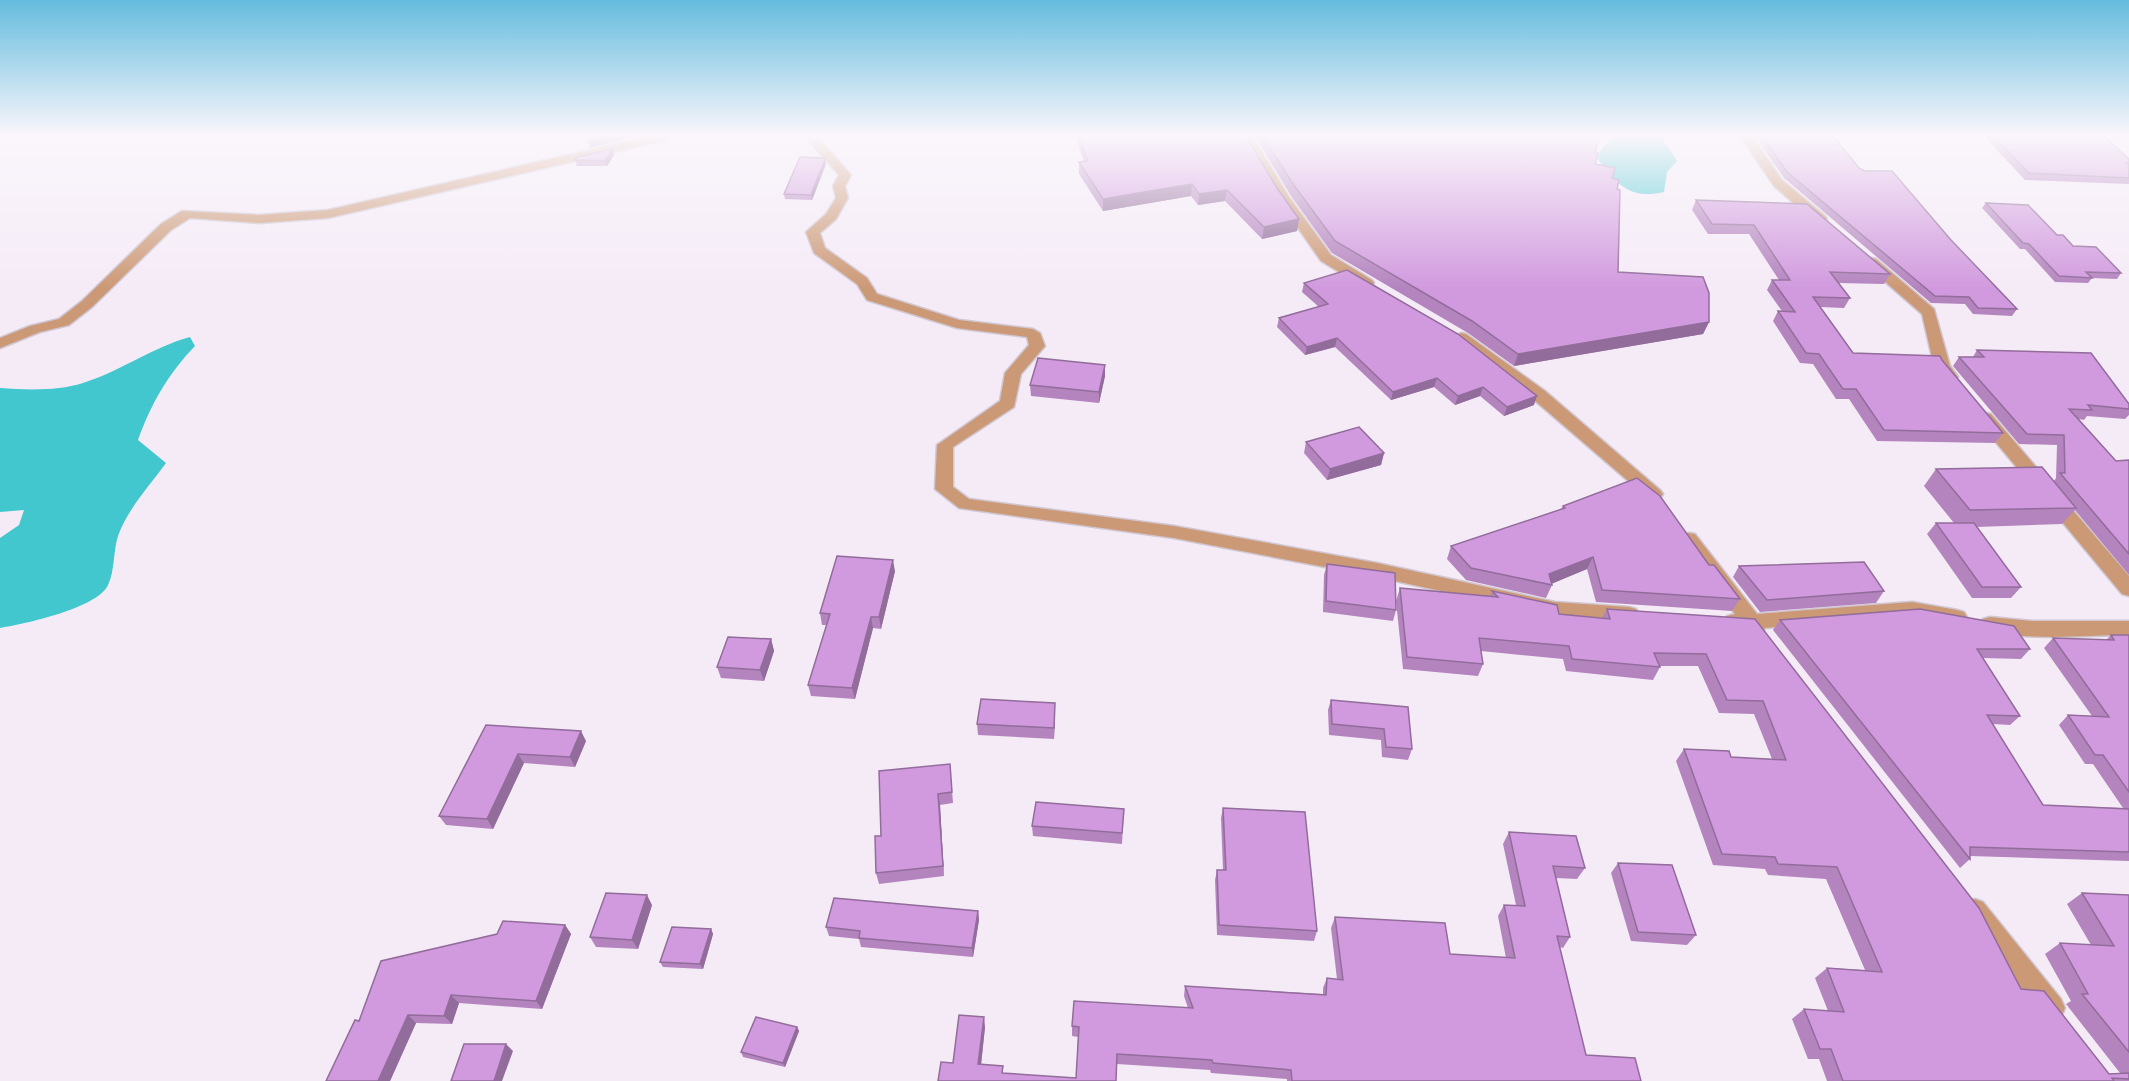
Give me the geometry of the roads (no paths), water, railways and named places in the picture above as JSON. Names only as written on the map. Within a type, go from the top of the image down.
[{"type":"street","points":[[0,343],[35,329],[64,322],[87,304],[166,227],[187,214],[259,219],[328,214],[448,186]]},
{"type":"street","points":[[839,186],[842,198],[831,216],[813,232],[819,250],[862,281],[872,297],[957,324],[1033,333],[1037,346],[1013,373],[1008,403],[945,445],[944,489],[966,504],[1174,532],[1377,570],[1555,609],[1648,615]]},
{"type":"street","points":[[1276,186],[1326,258],[1382,291]]},
{"type":"street","points":[[1783,186],[1833,230]]},
{"type":"street","points":[[1860,253],[1929,312],[1937,336],[1941,366],[2129,589]]},
{"type":"street","points":[[1442,326],[1539,394],[1654,494],[1767,641]]},
{"type":"street","points":[[1718,620],[1753,622],[1912,609],[1932,611],[1980,623],[2032,628],[2129,628]]},
{"type":"street","points":[[1963,894],[2063,1022]]},
{"type":"water","points":[[1623,186],[1665,186],[1664,192],[1652,194],[1633,192]]},
{"type":"water","points":[[190,337],[195,346],[161,390],[138,440],[166,463],[133,507],[122,526],[116,542],[108,585],[90,601],[76,608],[42,619],[0,628],[0,538],[19,525],[24,510],[0,512],[0,388],[42,389],[73,386],[97,378],[176,341]]}]
